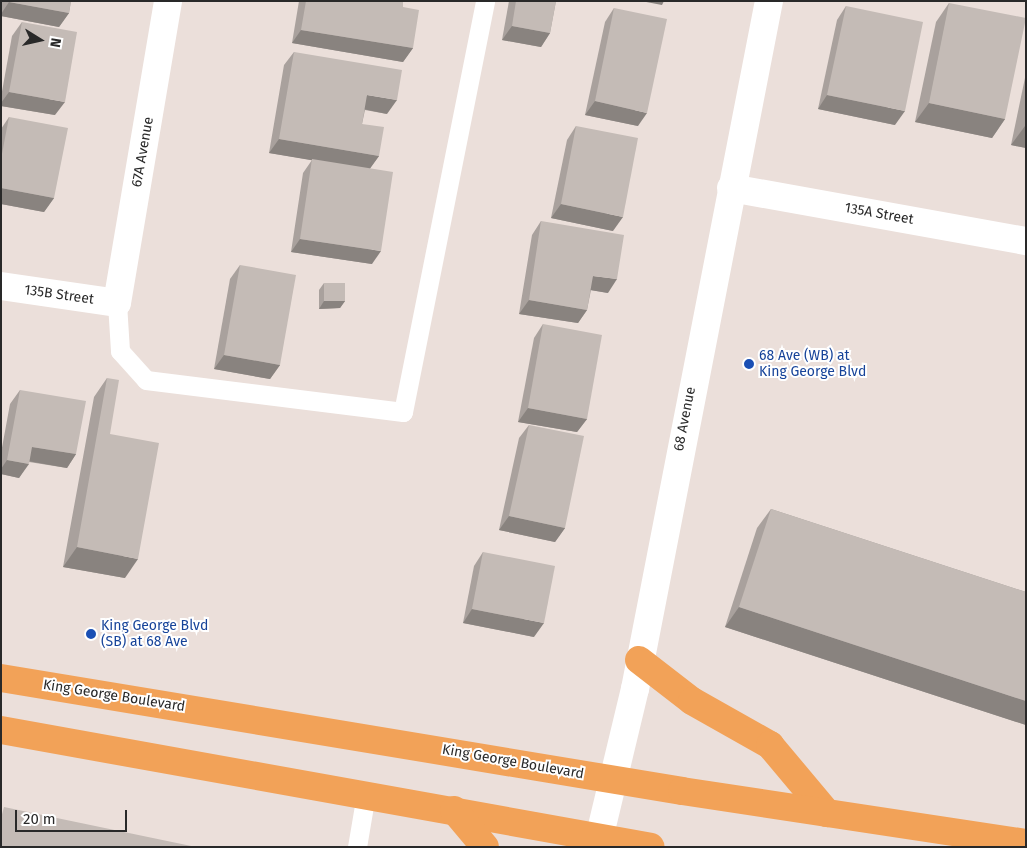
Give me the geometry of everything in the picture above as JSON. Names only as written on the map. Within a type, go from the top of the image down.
[{"type":"main road","points":[[639,660],[692,701],[770,745],[828,813]]},
{"type":"main road","name":"King George Boulevard","points":[[1,678],[616,780],[1026,842]]},
{"type":"main road","points":[[1,730],[454,810],[601,844],[651,847]]},
{"type":"main road","points":[[454,810],[485,847]]},
{"type":"street","name":"67A Avenue","points":[[117,303],[168,1]]},
{"type":"street","name":"68 Avenue","points":[[601,844],[616,780],[769,1]]},
{"type":"street","name":"135A Street","points":[[731,188],[1026,241]]},
{"type":"street","name":"135B Street","points":[[1,286],[117,303]]},
{"type":"lane","points":[[117,303],[120,351],[146,380],[403,412],[484,1]]},
{"type":"lane","points":[[357,847],[366,794]]},
{"type":"building","points":[[9,1],[71,1],[69,13]]},
{"type":"building","points":[[306,1],[403,1],[403,7],[419,10],[413,48],[301,30]]},
{"type":"building","points":[[516,1],[556,1],[550,33],[512,26]]},
{"type":"building","points":[[949,3],[1026,18],[1005,119],[929,103]]},
{"type":"building","points":[[846,6],[923,22],[905,111],[827,95]]},
{"type":"building","points":[[614,8],[667,19],[647,113],[595,101]]},
{"type":"building","points":[[22,22],[77,32],[65,102],[9,92]]},
{"type":"building","points":[[294,52],[402,70],[397,100],[367,95],[362,124],[384,127],[379,156],[279,139]]},
{"type":"building","points":[[9,117],[68,128],[54,198],[1,188],[1,159]]},
{"type":"building","points":[[576,126],[638,138],[623,217],[561,204]]},
{"type":"building","points":[[312,159],[393,172],[381,251],[300,239]]},
{"type":"building","points":[[541,221],[624,235],[617,279],[593,276],[587,310],[529,300]]},
{"type":"building","points":[[240,265],[296,275],[280,365],[224,355]]},
{"type":"building","points":[[324,283],[345,283],[345,301],[324,301]]},
{"type":"building","points":[[543,324],[602,335],[587,419],[528,408]]},
{"type":"building","points":[[107,378],[119,380],[110,434],[159,443],[138,559],[77,547]]},
{"type":"building","points":[[20,390],[86,401],[76,454],[32,447],[29,464],[7,460]]},
{"type":"building","points":[[529,425],[584,436],[565,528],[509,516]]},
{"type":"building","points":[[771,509],[1026,592],[1026,701],[739,607]]},
{"type":"building","points":[[483,552],[555,566],[544,623],[472,609]]},
{"type":"building","points":[[4,807],[196,847],[1,847],[1,818]]},
{"type":"place","name":"68 Ave (WB) at King George Blvd","points":[[749,364]]},
{"type":"place","name":"King George Blvd (SB) at 68 Ave","points":[[91,634]]}]
